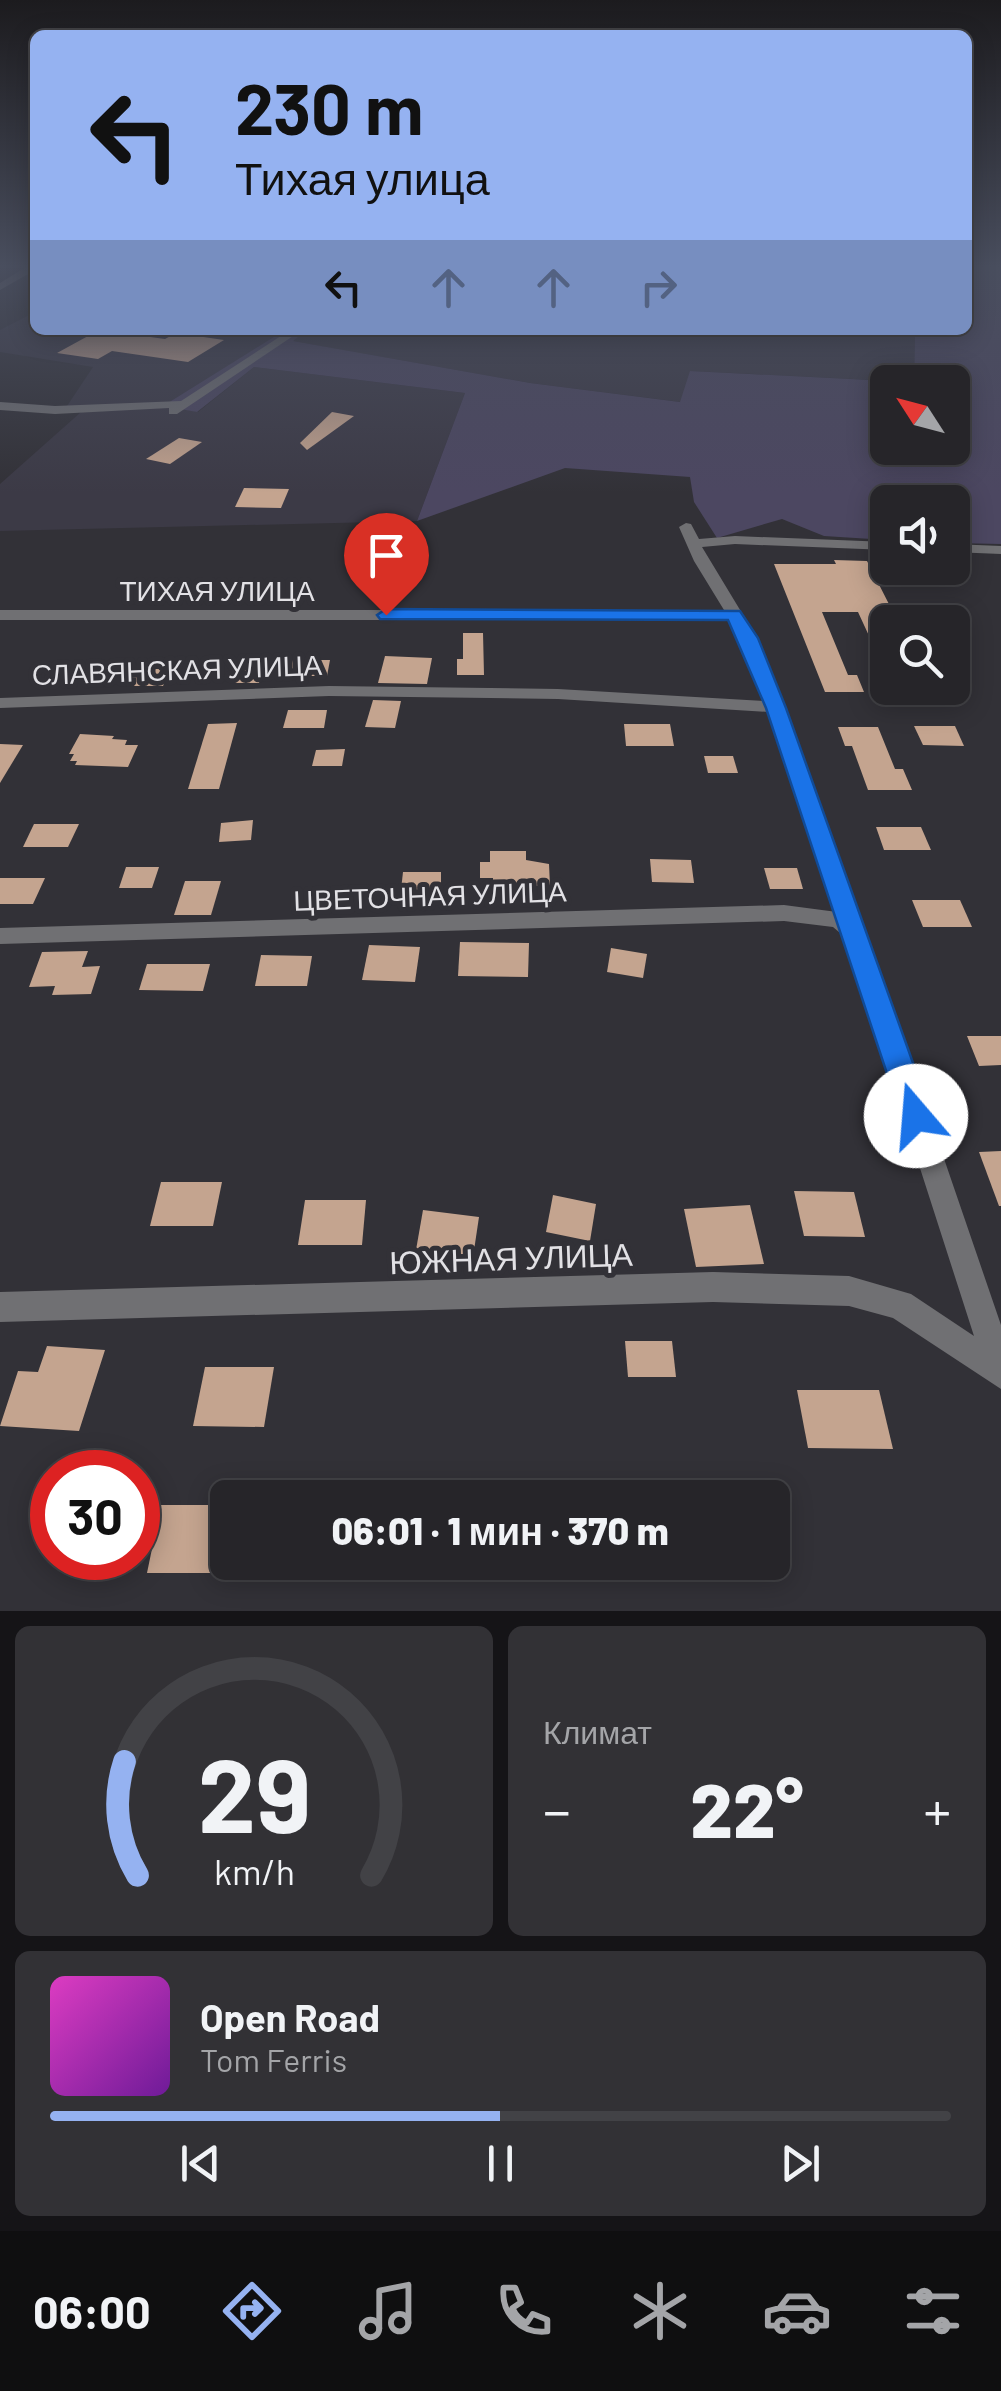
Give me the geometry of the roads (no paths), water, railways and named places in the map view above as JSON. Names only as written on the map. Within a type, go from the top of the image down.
[{"type":"street","points":[[164,418],[278,342]]},
{"type":"street","points":[[0,406],[55,410],[181,404]]},
{"type":"street","points":[[870,545],[690,535],[748,638],[776,708],[856,934],[1001,1372]]},
{"type":"street","points":[[970,549],[1001,550]]},
{"type":"street","name":"ТИХАЯ УЛИЦА","points":[[0,615],[734,614]]},
{"type":"street","name":"СЛАВЯНСКАЯ УЛИЦА","points":[[0,703],[329,691],[558,694],[776,708]]},
{"type":"street","name":"ЦВЕТОЧНАЯ УЛИЦА","points":[[0,936],[784,913],[839,920],[856,934]]},
{"type":"street","name":"ЮЖНАЯ УЛИЦА","points":[[0,1306],[694,1287],[849,1291],[900,1305],[1001,1372]]}]
